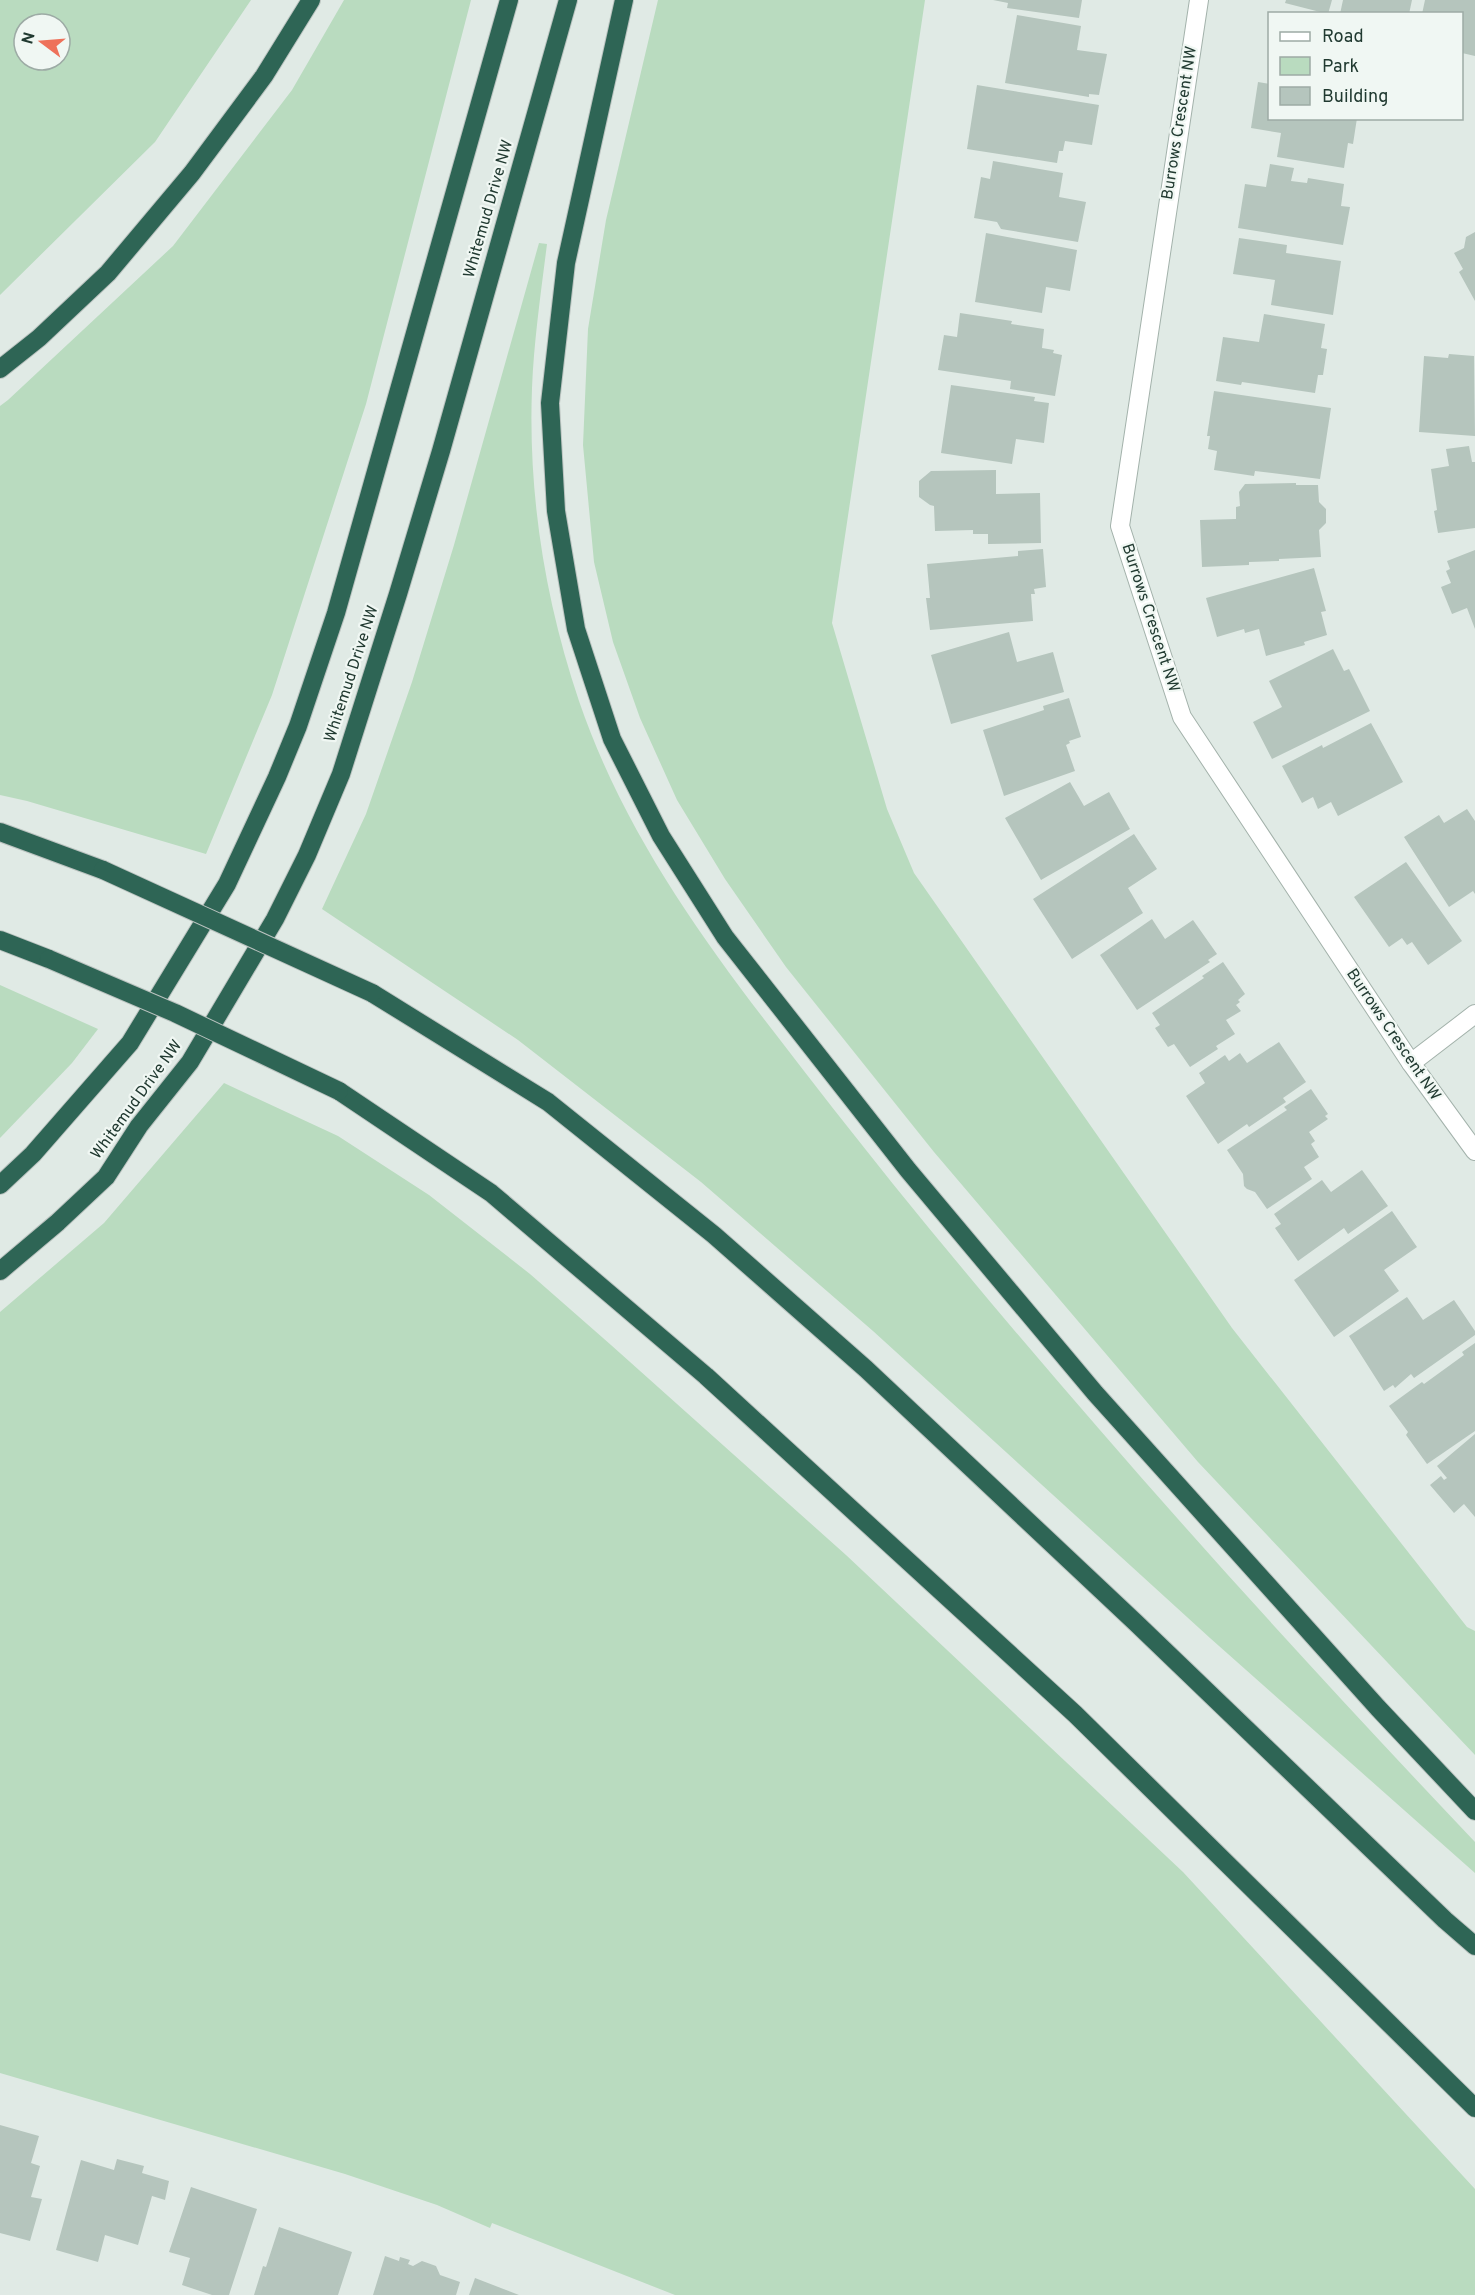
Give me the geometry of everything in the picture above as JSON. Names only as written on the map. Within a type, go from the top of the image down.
[{"type":"highway","points":[[0,369],[39,338],[116,264],[192,173],[264,76],[310,0]]},
{"type":"highway","points":[[0,1185],[33,1154],[130,1043],[227,884],[278,777],[298,726],[339,602],[509,0]]},
{"type":"highway","name":"Whitemud Drive NW","points":[[0,1271],[58,1222],[106,1177],[139,1126],[190,1062],[275,919],[307,855],[341,774],[398,594],[441,451],[568,0]]},
{"type":"highway","points":[[624,0],[566,263],[550,403],[556,511],[576,629],[612,739],[661,836],[725,937],[908,1170],[1095,1393],[1378,1708],[1475,1811]]},
{"type":"highway","points":[[0,832],[103,870],[372,993],[548,1102],[714,1234],[866,1369],[1475,1946]]},
{"type":"highway","points":[[0,940],[175,1013],[339,1091],[490,1193],[706,1376],[1075,1714],[1475,2108]]},
{"type":"street","name":"Burrows Crescent NW","points":[[1199,0],[1120,526],[1182,717],[1411,1063],[1475,1151]]},
{"type":"street","points":[[1411,1063],[1475,1014]]},
{"type":"green space","points":[[0,0],[251,0],[155,142],[0,295]]},
{"type":"green space","points":[[344,0],[471,0],[366,404],[272,695],[206,854],[0,795],[0,406],[173,246],[292,90]]},
{"type":"green space","points":[[658,0],[925,0],[832,623],[887,809],[914,873],[1232,1328],[1467,1627],[1475,1631],[1475,1755],[1198,1462],[934,1152],[786,967],[725,879],[677,800],[640,718],[613,642],[594,562],[583,445],[588,329],[606,220]]},
{"type":"green space","points":[[539,243],[547,244],[534,352],[531,428],[541,547],[557,625],[579,701],[596,746],[638,833],[716,955],[893,1184],[1034,1353],[1178,1519],[1475,1842],[1475,1873],[1210,1638],[873,1331],[701,1182],[518,1040],[322,909],[366,814],[412,682],[454,545]]},
{"type":"green space","points":[[0,985],[98,1029],[72,1063],[0,1138]]},
{"type":"green space","points":[[224,1083],[338,1136],[429,1195],[530,1274],[846,1555],[1183,1872],[1475,2189],[1475,2295],[675,2295],[492,2223],[490,2228],[437,2205],[345,2174],[0,2073],[0,1312],[104,1223]]},
{"type":"building","points":[[993,0],[1082,0],[1079,18],[1007,8],[1008,3]]},
{"type":"building","points":[[1286,0],[1332,0],[1329,12],[1285,3]]},
{"type":"building","points":[[1343,0],[1412,0],[1409,12],[1340,12]]},
{"type":"building","points":[[1425,0],[1475,0],[1475,56],[1463,53],[1463,12],[1422,12]]},
{"type":"building","points":[[1017,15],[1081,26],[1077,50],[1107,54],[1099,95],[1089,94],[1089,97],[1005,83]]},
{"type":"building","points":[[1258,82],[1268,84],[1268,120],[1357,120],[1353,144],[1348,143],[1344,168],[1277,157],[1281,133],[1251,128]]},
{"type":"building","points":[[977,85],[1099,105],[1092,145],[1065,141],[1063,151],[1059,151],[1057,163],[967,149]]},
{"type":"building","points":[[993,161],[1063,173],[1059,197],[1086,202],[1078,242],[1001,229],[997,222],[974,218],[981,177],[990,179]]},
{"type":"building","points":[[1270,164],[1294,168],[1291,181],[1307,183],[1308,178],[1344,184],[1341,206],[1350,207],[1343,245],[1238,228],[1245,184],[1266,187]]},
{"type":"building","points":[[1475,232],[1475,301],[1459,272],[1463,269],[1454,253],[1464,248],[1466,237]]},
{"type":"building","points":[[986,233],[1077,250],[1070,291],[1046,287],[1042,313],[975,302]]},
{"type":"building","points":[[1239,238],[1287,245],[1286,253],[1341,261],[1333,315],[1271,305],[1275,280],[1233,274]]},
{"type":"building","points":[[960,313],[1012,321],[1011,324],[1044,329],[1042,348],[1054,350],[1053,353],[1062,355],[1055,396],[1010,389],[1011,381],[938,370],[944,335],[957,337]]},
{"type":"building","points":[[1264,314],[1325,324],[1321,348],[1327,349],[1323,375],[1318,375],[1315,393],[1242,382],[1241,385],[1216,381],[1223,337],[1259,342]]},
{"type":"building","points":[[1449,354],[1474,356],[1475,436],[1419,432],[1424,356],[1448,358]]},
{"type":"building","points":[[951,385],[1035,397],[1034,401],[1049,403],[1044,443],[1016,439],[1012,464],[941,453]]},
{"type":"building","points":[[1214,391],[1331,408],[1320,479],[1255,471],[1254,476],[1214,470],[1217,451],[1208,449],[1210,436],[1207,436]]},
{"type":"building","points":[[1469,446],[1472,462],[1475,462],[1475,528],[1438,533],[1431,469],[1449,466],[1446,449]]},
{"type":"building","points":[[996,470],[996,494],[1040,493],[1041,543],[988,544],[988,534],[973,534],[973,530],[935,531],[934,506],[919,497],[919,481],[931,471]]},
{"type":"building","points":[[1296,483],[1296,485],[1318,485],[1319,502],[1326,509],[1326,523],[1319,530],[1321,557],[1249,562],[1249,565],[1202,567],[1200,520],[1236,519],[1236,507],[1240,506],[1239,492],[1245,484]]},
{"type":"building","points":[[1043,549],[1046,587],[1034,589],[1035,594],[1031,594],[1033,621],[930,630],[926,598],[930,598],[927,564],[1018,556],[1018,551]]},
{"type":"building","points":[[1475,550],[1475,629],[1467,608],[1452,614],[1441,587],[1451,583],[1446,571],[1450,569],[1447,561]]},
{"type":"building","points":[[1314,568],[1326,611],[1321,612],[1327,635],[1304,642],[1305,645],[1266,656],[1259,629],[1245,633],[1244,629],[1217,637],[1206,598]]},
{"type":"building","points":[[1009,632],[1017,662],[1053,652],[1064,692],[951,724],[931,655]]},
{"type":"building","points":[[1333,649],[1344,671],[1349,669],[1370,711],[1272,759],[1253,722],[1282,707],[1269,681]]},
{"type":"building","points":[[1069,698],[1081,737],[1069,741],[1070,743],[1066,745],[1075,771],[1004,796],[983,730],[1044,710],[1043,706]]},
{"type":"building","points":[[1371,723],[1403,782],[1338,816],[1331,802],[1318,809],[1313,797],[1302,803],[1282,766]]},
{"type":"building","points":[[1070,782],[1084,806],[1109,792],[1130,829],[1041,880],[1005,818]]},
{"type":"building","points":[[1467,809],[1475,821],[1475,894],[1473,891],[1449,907],[1404,837],[1439,815],[1444,823]]},
{"type":"building","points":[[1134,834],[1157,869],[1128,888],[1143,913],[1072,959],[1033,899]]},
{"type":"building","points":[[1406,862],[1462,941],[1428,965],[1412,942],[1407,945],[1402,938],[1389,947],[1354,897]]},
{"type":"building","points":[[1152,919],[1165,939],[1193,920],[1217,954],[1208,960],[1210,962],[1137,1010],[1100,955]]},
{"type":"building","points":[[1223,962],[1245,994],[1236,1005],[1241,1011],[1226,1020],[1235,1034],[1216,1046],[1218,1049],[1190,1067],[1174,1044],[1168,1047],[1155,1028],[1160,1025],[1152,1013],[1204,978],[1202,976]]},
{"type":"building","points":[[1279,1042],[1306,1082],[1283,1098],[1286,1102],[1249,1127],[1247,1124],[1218,1144],[1186,1096],[1205,1083],[1199,1073],[1225,1055],[1229,1061],[1240,1053],[1247,1063]]},
{"type":"building","points":[[1311,1089],[1328,1114],[1325,1116],[1328,1119],[1309,1132],[1315,1141],[1311,1144],[1319,1157],[1304,1167],[1312,1179],[1267,1209],[1255,1192],[1244,1186],[1243,1174],[1227,1150],[1287,1110],[1284,1107]]},
{"type":"building","points":[[1362,1170],[1388,1206],[1348,1234],[1344,1228],[1298,1261],[1275,1228],[1281,1224],[1274,1214],[1322,1180],[1331,1192]]},
{"type":"building","points":[[1392,1211],[1417,1247],[1384,1270],[1399,1291],[1334,1337],[1294,1280]]},
{"type":"building","points":[[1407,1297],[1423,1320],[1454,1300],[1475,1331],[1475,1335],[1414,1378],[1411,1374],[1395,1388],[1393,1385],[1384,1391],[1349,1336]]},
{"type":"building","points":[[1475,1343],[1475,1431],[1427,1464],[1389,1406],[1464,1355],[1462,1352]]},
{"type":"building","points":[[1475,1434],[1475,1517],[1464,1504],[1454,1513],[1430,1485],[1441,1476],[1444,1480],[1447,1478],[1437,1466]]},
{"type":"building","points":[[0,2125],[39,2136],[31,2163],[40,2166],[31,2197],[42,2199],[30,2241],[0,2233]]},
{"type":"building","points":[[117,2159],[144,2166],[142,2173],[169,2181],[165,2200],[152,2196],[138,2245],[105,2235],[98,2262],[56,2250],[81,2160],[114,2170]]},
{"type":"building","points":[[191,2187],[257,2209],[229,2295],[212,2295],[182,2285],[190,2258],[169,2252]]},
{"type":"building","points":[[279,2227],[352,2252],[338,2295],[254,2295]]},
{"type":"building","points":[[385,2256],[399,2261],[400,2257],[410,2260],[408,2264],[413,2266],[422,2261],[436,2266],[440,2275],[460,2282],[456,2295],[373,2295]]},
{"type":"building","points":[[475,2278],[519,2295],[469,2295]]}]
